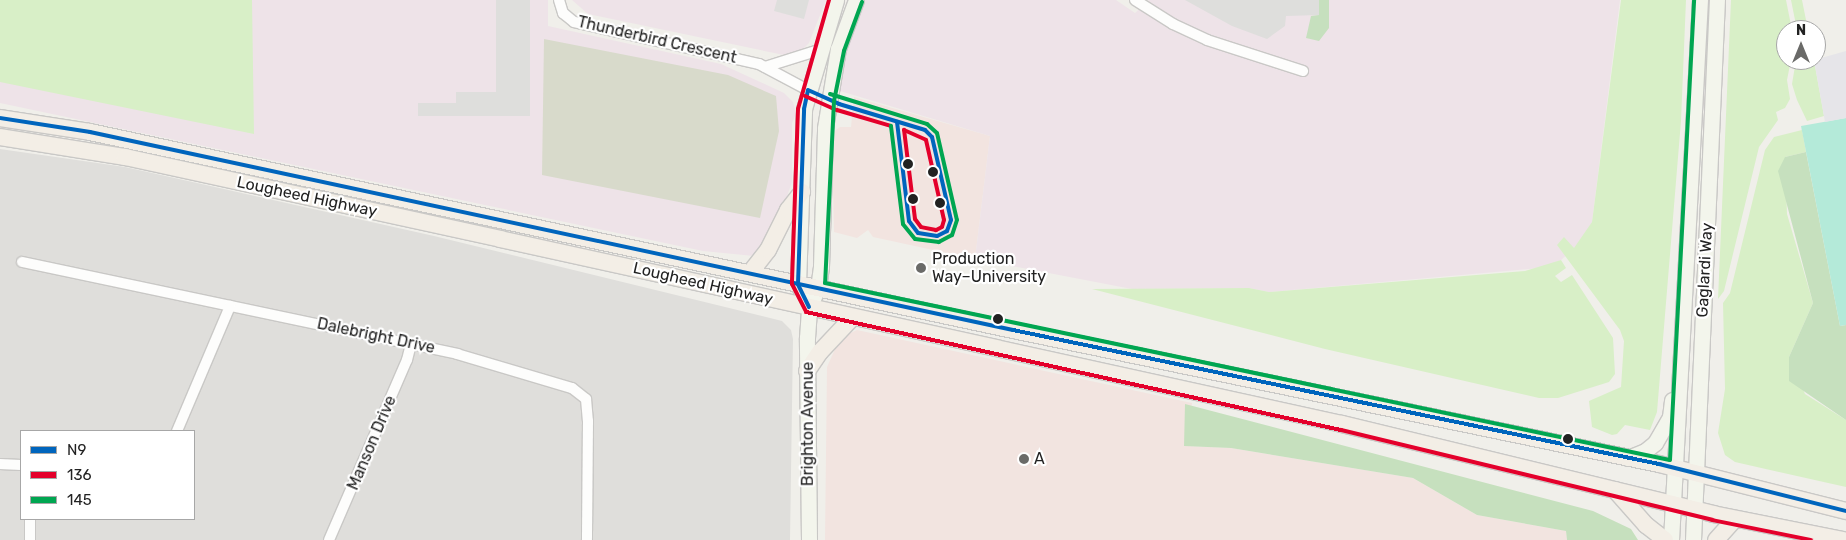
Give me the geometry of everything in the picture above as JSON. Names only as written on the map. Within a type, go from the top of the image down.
[{"type":"main road","points":[[798,284],[804,109],[819,50],[836,0]]},
{"type":"main road","points":[[818,288],[828,100],[838,49],[856,0]]},
{"type":"main road","name":"Gaglardi Way","points":[[1672,540],[1700,0]]},
{"type":"main road","name":"Gaglardi Way","points":[[1693,540],[1717,0]]},
{"type":"main road","points":[[808,90],[828,100]]},
{"type":"main road","name":"Lougheed Highway","points":[[0,118],[100,134],[798,284],[1676,468],[1846,511]]},
{"type":"main road","name":"Lougheed Highway","points":[[0,137],[135,159],[1342,424],[1734,519],[1843,540]]},
{"type":"main road","points":[[750,273],[768,250],[788,210],[802,192]]},
{"type":"main road","name":"Brighton Avenue","points":[[798,284],[809,307]]},
{"type":"main road","name":"Brighton Avenue","points":[[808,540],[807,371],[809,307],[818,288]]},
{"type":"main road","points":[[807,371],[820,352],[853,317]]},
{"type":"main road","points":[[1628,458],[1646,451],[1655,443],[1670,416],[1676,368],[1683,343]]},
{"type":"main road","points":[[1615,490],[1646,525],[1665,540]]},
{"type":"main road","points":[[1716,540],[1734,519]]},
{"type":"street","name":"Thunderbird Crescent","points":[[559,0],[563,13],[574,22],[710,51],[765,67],[808,90]]},
{"type":"street","points":[[1135,0],[1173,24],[1208,40],[1302,71]]},
{"type":"street","points":[[765,67],[819,50]]},
{"type":"street","name":"Dalebright Drive","points":[[22,262],[457,354],[572,388],[586,399],[587,540]]},
{"type":"street","points":[[177,430],[230,306]]},
{"type":"street","name":"Manson Drive","points":[[329,540],[405,366],[410,344]]},
{"type":"street","points":[[0,464],[20,464]]},
{"type":"street","points":[[30,520],[30,540]]},
{"type":"shaded area","points":[[0,0],[548,0],[548,26],[721,64],[784,93],[793,102],[796,114],[792,123],[792,182],[783,208],[762,248],[754,256],[703,251],[0,103]]},
{"type":"shaded area","points":[[496,0],[530,0],[530,116],[418,116],[418,103],[456,103],[456,92],[496,92]]},
{"type":"shaded area","points":[[572,0],[826,0],[809,43],[801,51],[784,55],[588,14]]},
{"type":"shaded area","points":[[777,0],[809,0],[804,19],[774,11]]},
{"type":"shaded area","points":[[864,0],[1116,0],[1135,13],[1149,0],[1620,0],[1592,222],[1583,239],[1570,252],[1561,260],[1541,268],[1269,292],[1249,288],[1132,289],[975,259],[990,136],[840,91],[838,86],[845,49]]},
{"type":"shaded area","points":[[1185,0],[1319,0],[1319,15],[1286,16],[1285,26],[1267,39],[1232,26]]},
{"type":"shaded area","points":[[544,39],[728,75],[776,96],[779,131],[760,218],[542,175]]},
{"type":"shaded area","points":[[1846,51],[1846,118],[1825,122],[1816,70],[1826,70],[1826,57]]},
{"type":"shaded area","points":[[854,97],[990,136],[975,259],[873,237],[868,230],[857,238],[834,232],[832,133],[840,127],[851,127]]},
{"type":"shaded area","points":[[0,149],[125,167],[434,236],[782,321],[791,330],[793,339],[790,540],[0,540]]},
{"type":"shaded area","points":[[857,330],[1192,403],[1187,446],[1231,448],[1413,478],[1477,515],[1566,531],[1567,540],[825,540],[827,367],[840,338]]},
{"type":"green space","points":[[0,0],[252,0],[254,134],[0,82]]},
{"type":"green space","points":[[1319,0],[1329,0],[1329,28],[1319,41],[1306,38],[1311,16],[1319,15]]},
{"type":"green space","points":[[1621,0],[1686,0],[1681,121],[1657,412],[1650,430],[1625,425],[1617,434],[1612,435],[1592,427],[1589,401],[1621,387],[1624,341],[1620,330],[1557,245],[1564,237],[1574,248],[1592,222]]},
{"type":"green space","points":[[1731,0],[1786,0],[1790,20],[1776,20],[1776,70],[1789,70],[1787,80],[1790,99],[1785,108],[1776,112],[1778,120],[1759,147],[1724,291],[1718,299]]},
{"type":"green space","points":[[1791,0],[1802,0],[1806,20],[1795,20]]},
{"type":"green space","points":[[1794,70],[1816,70],[1824,116],[1807,121],[1792,84]]},
{"type":"green space","points":[[1846,118],[1846,325],[1840,326],[1801,126]]},
{"type":"green space","points":[[1802,130],[1806,152],[1785,157],[1787,214],[1813,303],[1789,357],[1805,394],[1846,420],[1846,487],[1735,462],[1725,455],[1718,433],[1725,389],[1723,303],[1730,293],[1765,150],[1774,137]]},
{"type":"green space","points":[[1806,152],[1840,326],[1846,325],[1846,420],[1789,381],[1789,357],[1813,303],[1778,171],[1785,157]]},
{"type":"green space","points":[[1561,260],[1566,268],[1555,276],[1561,282],[1572,275],[1613,338],[1615,374],[1609,382],[1558,398],[1539,398],[1325,349],[1092,289],[1249,288],[1269,292],[1525,271]]},
{"type":"green space","points":[[1185,404],[1593,511],[1631,529],[1638,540],[1567,540],[1566,531],[1477,515],[1413,478],[1231,448],[1184,446]]},
{"type":"transit line","name":"136","points":[[829,0],[798,109],[792,284],[806,312],[1341,430],[1712,520],[1811,540]]},
{"type":"transit line","name":"145","points":[[862,2],[844,51],[834,101],[825,283],[1670,460],[1694,0]]},
{"type":"transit line","name":"N9","points":[[809,307],[798,284],[804,109],[808,90],[839,104],[925,130],[932,137],[951,220],[947,231],[937,236],[918,233],[909,221],[897,122]]},
{"type":"transit line","name":"145","points":[[830,94],[927,124],[937,133],[957,220],[952,235],[939,242],[915,239],[903,224],[891,126]]},
{"type":"transit line","name":"136","points":[[805,96],[837,110],[891,126]]},
{"type":"transit line","name":"N9","points":[[0,118],[90,132],[1013,330],[1659,464],[1846,511]]},
{"type":"transit line","name":"136","points":[[904,130],[926,140],[944,220],[942,227],[936,230],[921,227],[915,219],[904,130]]},
{"type":"place","name":"Production Way–University","points":[[921,268]]},
{"type":"place","name":"A","points":[[1024,459]]}]
